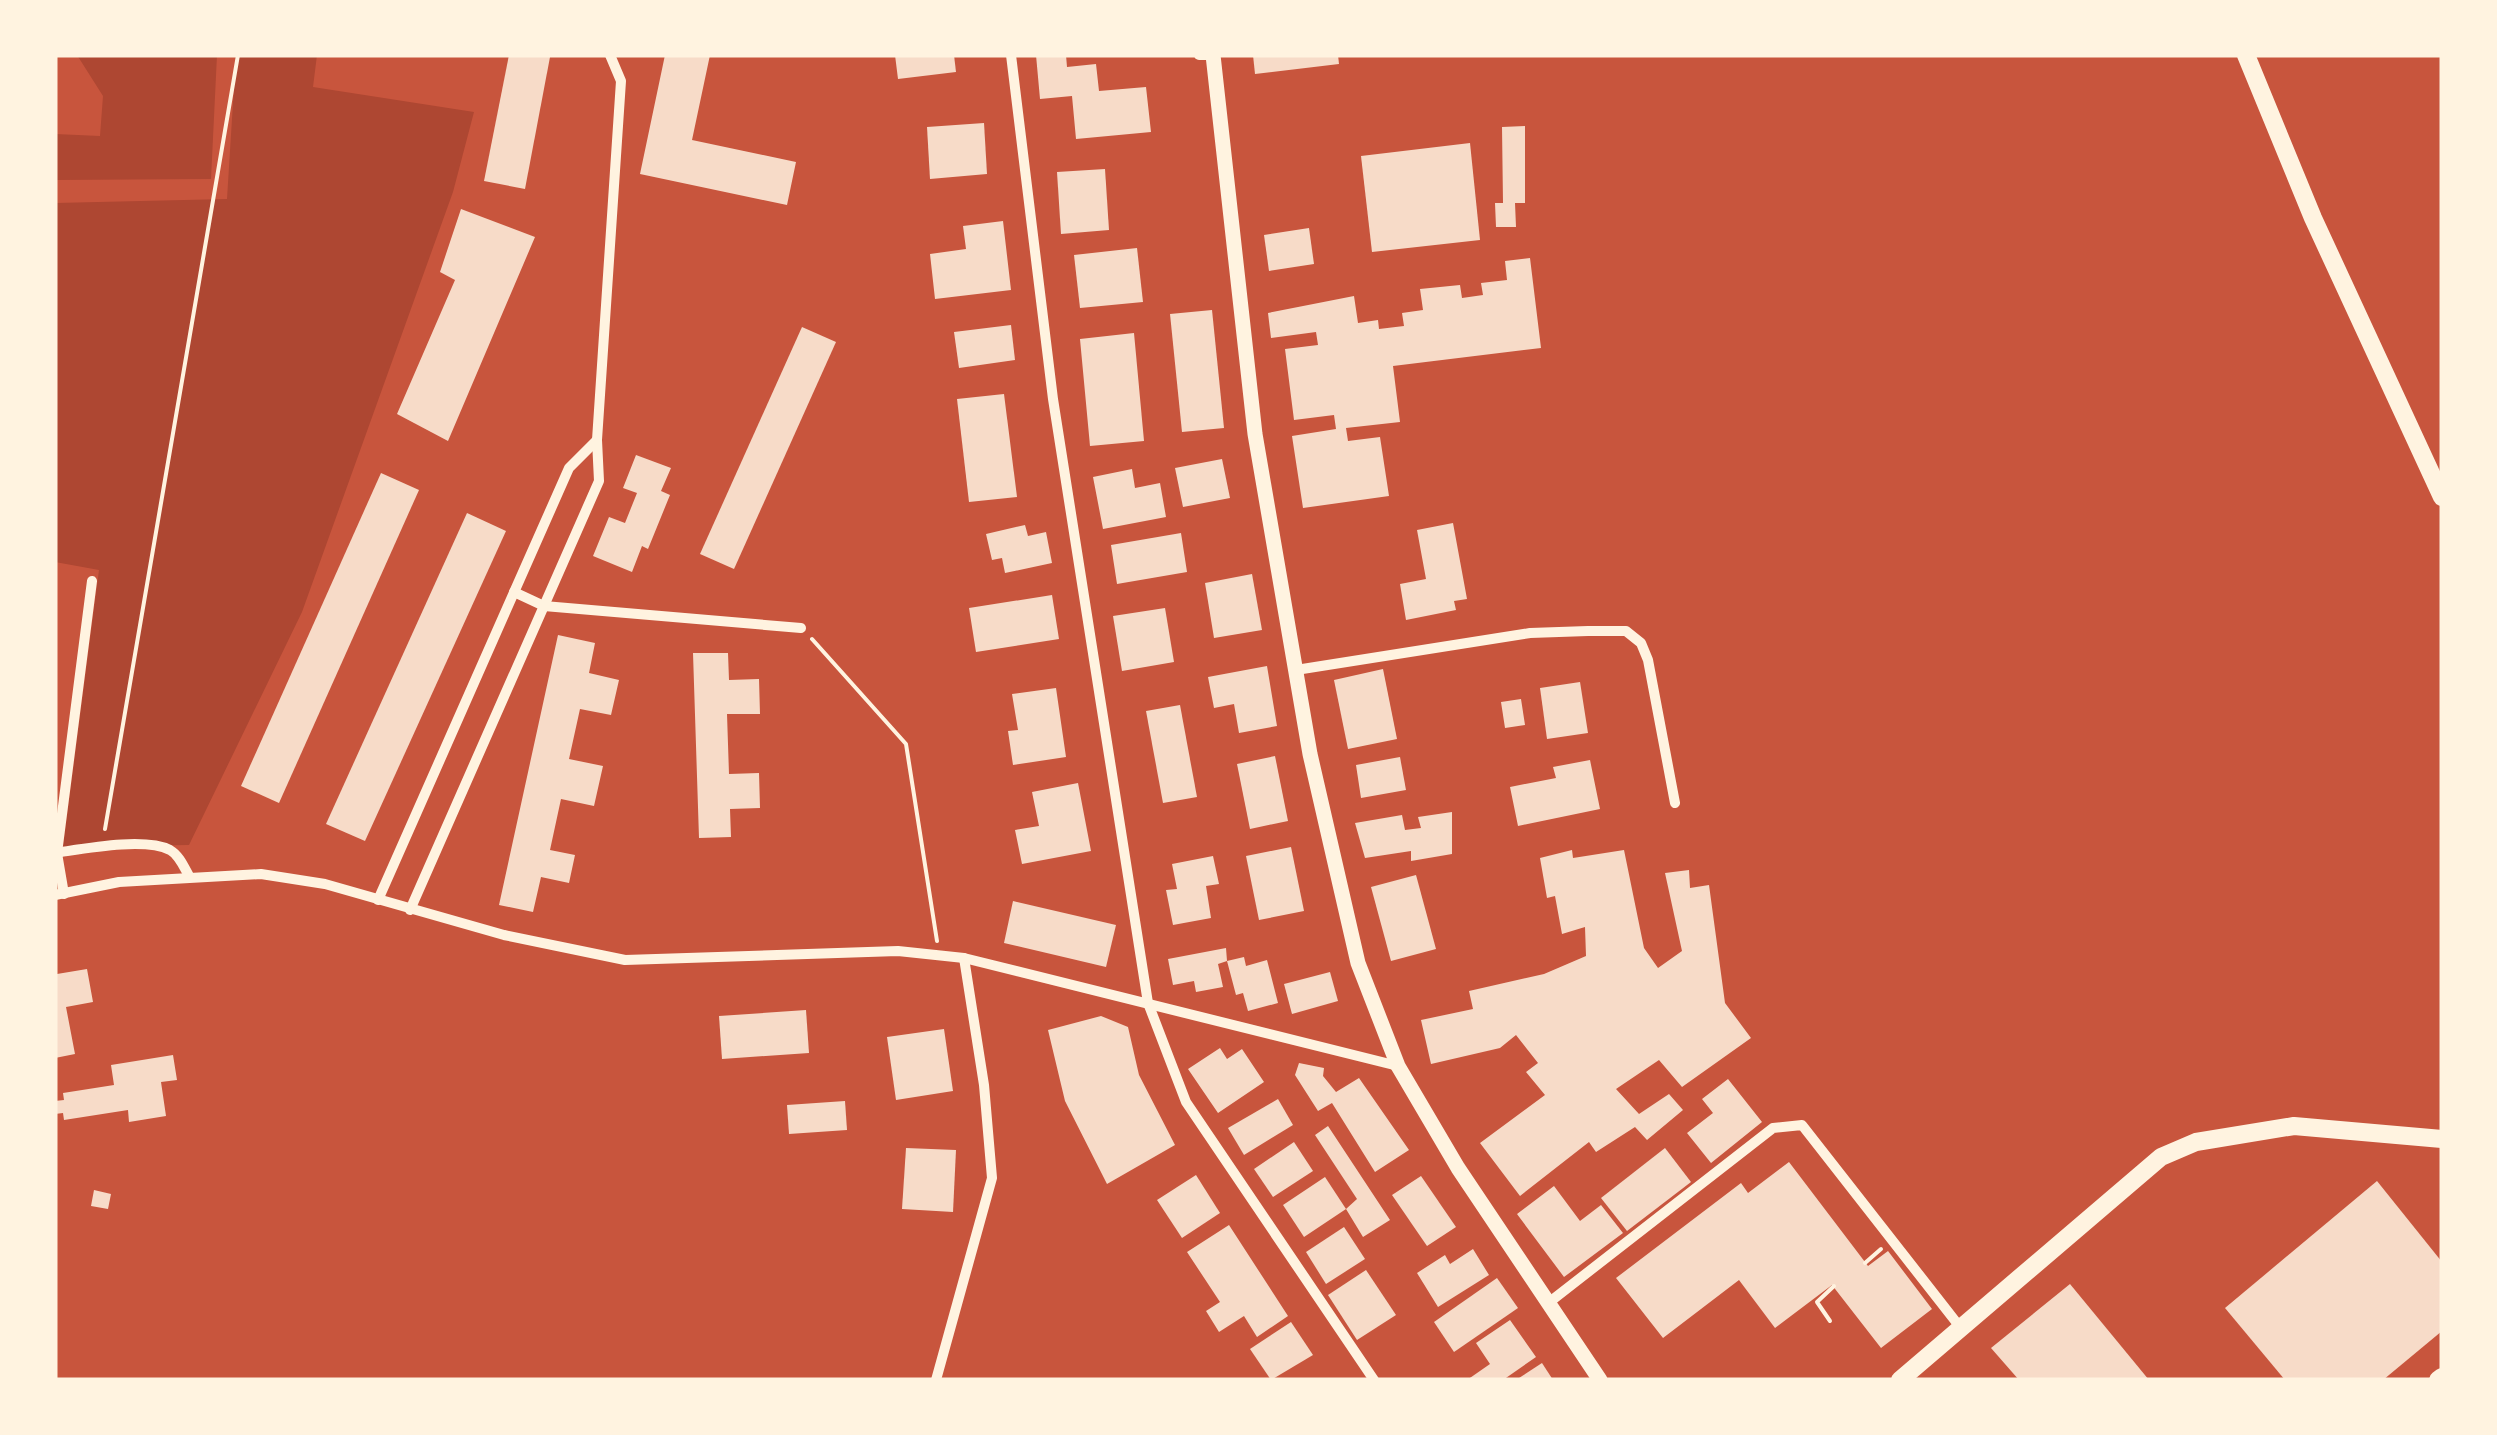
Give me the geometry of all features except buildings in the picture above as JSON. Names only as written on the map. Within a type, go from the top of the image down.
[{"type":"main road","points":[[2246,55],[2314,218],[2442,497]]},
{"type":"main road","points":[[1900,1380],[2143,1170],[2196,1142],[2294,1126],[2442,1139]]},
{"type":"street","points":[[410,910],[599,481],[598,440],[621,82],[610,55]]},
{"type":"street","points":[[1011,55],[1053,398],[1148,1003],[1186,1102],[1374,1380]]},
{"type":"street","points":[[1199,55],[1212,55],[1247,377],[1296,670],[1339,893],[1358,963],[1398,1066],[1493,1226],[1600,1380]]},
{"type":"street","points":[[378,900],[569,468],[598,440]]},
{"type":"street","points":[[92,581],[56,853],[59,894],[190,876],[262,874],[325,884],[504,936],[625,960],[898,951],[964,958],[1398,1066]]},
{"type":"street","points":[[514,592],[544,606],[801,628]]},
{"type":"street","points":[[1296,670],[1530,633],[1626,632],[1641,642],[1648,660],[1675,803]]},
{"type":"street","points":[[56,853],[102,846],[156,846],[171,850],[190,876]]},
{"type":"street","points":[[936,1380],[992,1178],[984,1085],[964,958]]},
{"type":"street","points":[[1546,1305],[1773,1128],[1792,1122],[1802,1124],[1960,1327]]},
{"type":"path","points":[[102,846],[238,55]]},
{"type":"path","points":[[801,628],[906,744],[940,956]]},
{"type":"path","points":[[1865,1263],[1876,1254]]},
{"type":"path","points":[[1830,1321],[1815,1300],[1834,1286]]},
{"type":"shaded area","points":[[77,55],[217,55],[211,179],[55,180],[55,134],[100,136],[103,96]]},
{"type":"shaded area","points":[[236,55],[317,55],[313,87],[474,112],[453,192],[302,612],[189,845],[63,847],[99,570],[55,562],[55,203],[227,199]]}]
